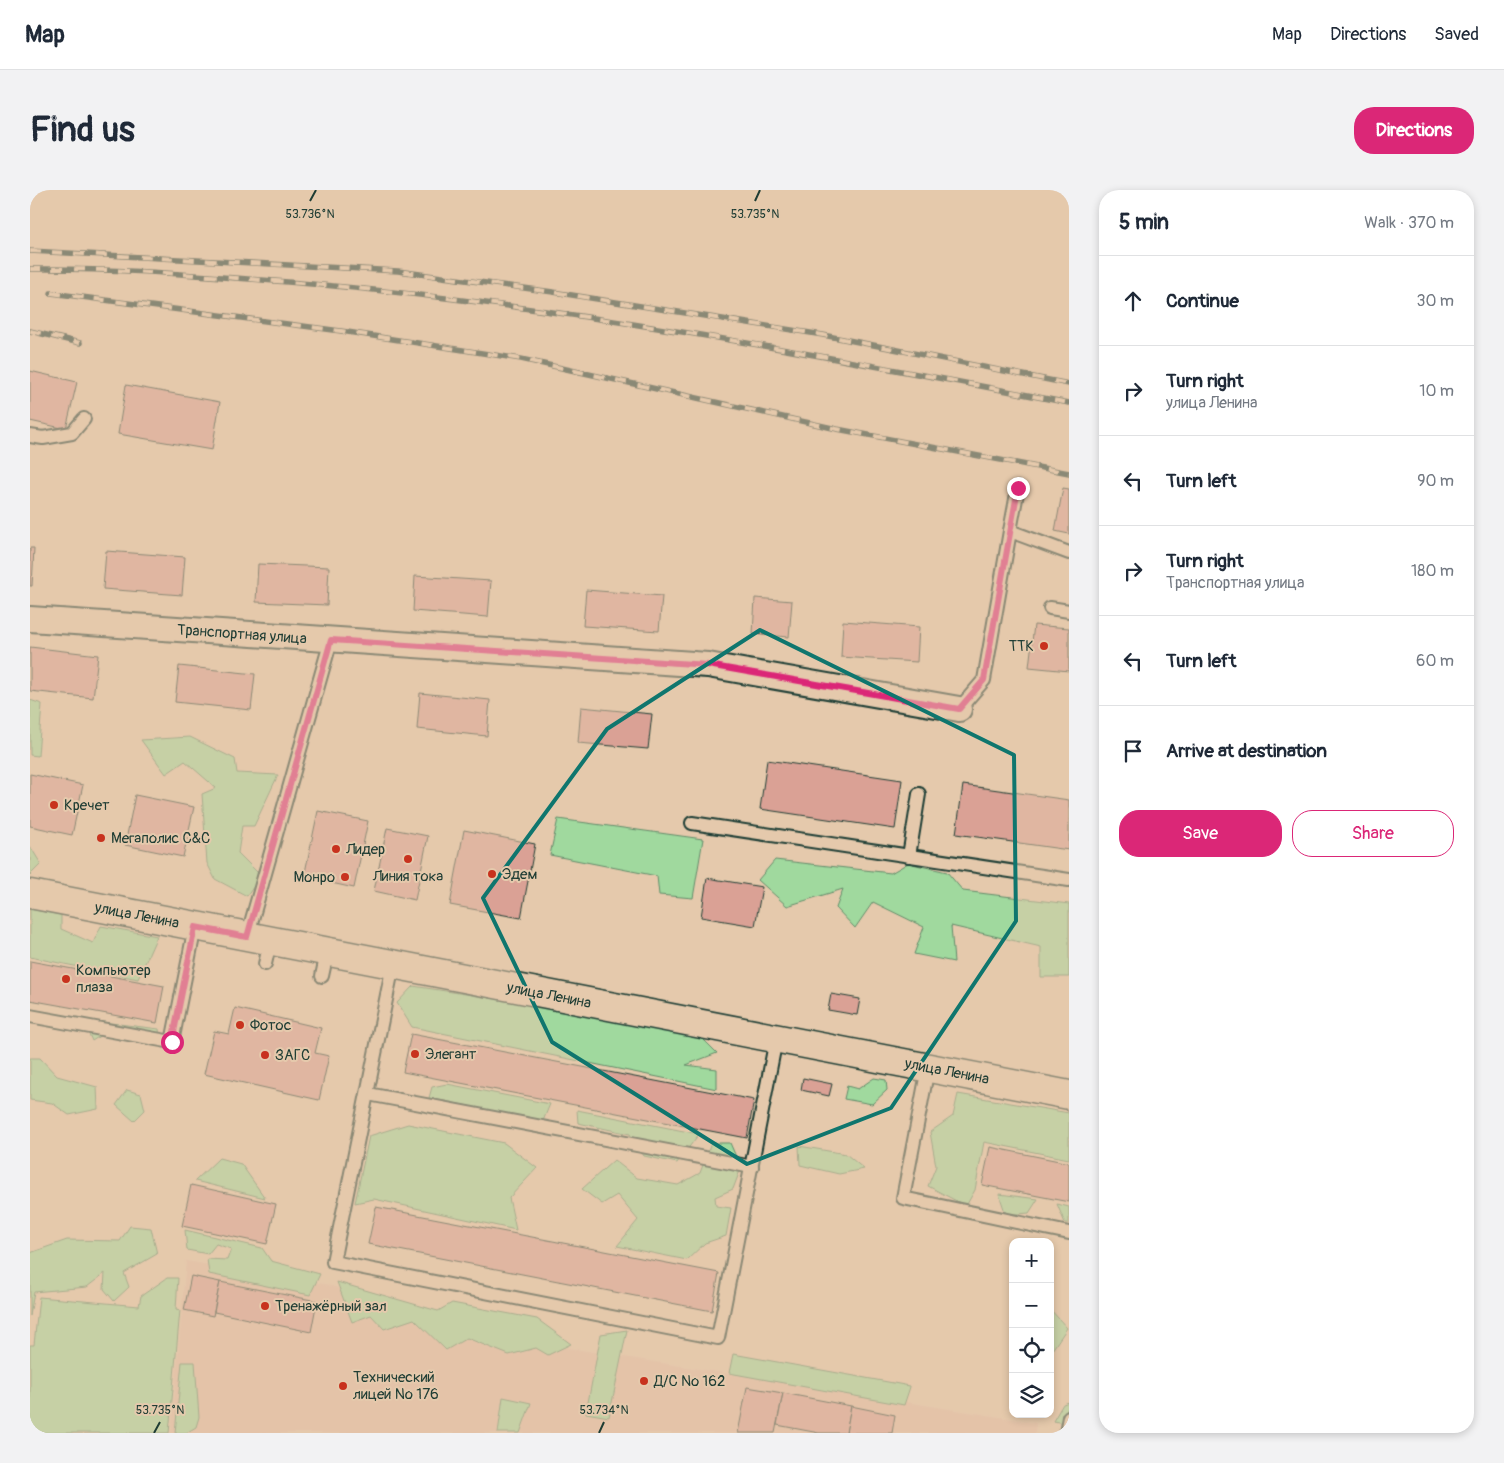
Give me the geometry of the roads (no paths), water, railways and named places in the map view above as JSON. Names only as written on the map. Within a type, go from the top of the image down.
[{"type":"main road","name":"улица Ленина","points":[[30,894],[65,896],[154,910],[195,927],[261,948],[300,939],[324,964],[386,958],[480,974],[776,1039],[1069,1095]]},
{"type":"street","name":"Транспортная улица","points":[[30,620],[708,665],[959,709]]},
{"type":"lane","points":[[30,436],[43,438],[72,433],[84,419]]},
{"type":"lane","points":[[959,709],[984,680],[1018,488]]},
{"type":"lane","points":[[1010,531],[1069,552]]},
{"type":"lane","points":[[1050,608],[1069,610]]},
{"type":"lane","points":[[261,948],[331,640]]},
{"type":"lane","points":[[909,856],[919,794]]},
{"type":"lane","points":[[692,823],[1069,880]]},
{"type":"lane","points":[[30,1016],[172,1042],[195,927]]},
{"type":"lane","points":[[386,958],[368,1094],[333,1262],[718,1338],[776,1039]]},
{"type":"lane","points":[[928,1068],[902,1198],[1069,1233]]},
{"type":"lane","points":[[368,1094],[752,1167]]},
{"type":"lane","points":[[1066,1433],[1069,1417]]},
{"type":"railway","points":[[30,251],[398,271],[553,292],[823,335],[1069,384]]},
{"type":"railway","points":[[30,269],[117,270],[262,280],[465,300],[566,314],[768,347],[1069,403]]},
{"type":"railway","points":[[51,293],[341,331],[521,359],[837,429],[1069,473]]},
{"type":"railway","points":[[30,331],[80,343]]},
{"type":"place","name":"ТТК","points":[[1044,646]]},
{"type":"place","name":"Кречет","points":[[54,805]]},
{"type":"place","name":"Мегаполис C&С","points":[[101,838]]},
{"type":"place","name":"Лидер","points":[[336,849]]},
{"type":"place","name":"Линия тока","points":[[408,859]]},
{"type":"place","name":"Эдем","points":[[492,874]]},
{"type":"place","name":"Монро","points":[[345,877]]},
{"type":"place","name":"Компьютер плаза","points":[[66,979]]},
{"type":"place","name":"Фотос","points":[[240,1025]]},
{"type":"place","name":"Элегант","points":[[415,1054]]},
{"type":"place","name":"ЗАГС","points":[[265,1055]]},
{"type":"place","name":"Тренажёрный зал","points":[[265,1306]]},
{"type":"place","name":"Д/С № 162","points":[[644,1381]]},
{"type":"place","name":"Технический лицей № 176","points":[[343,1386]]}]
